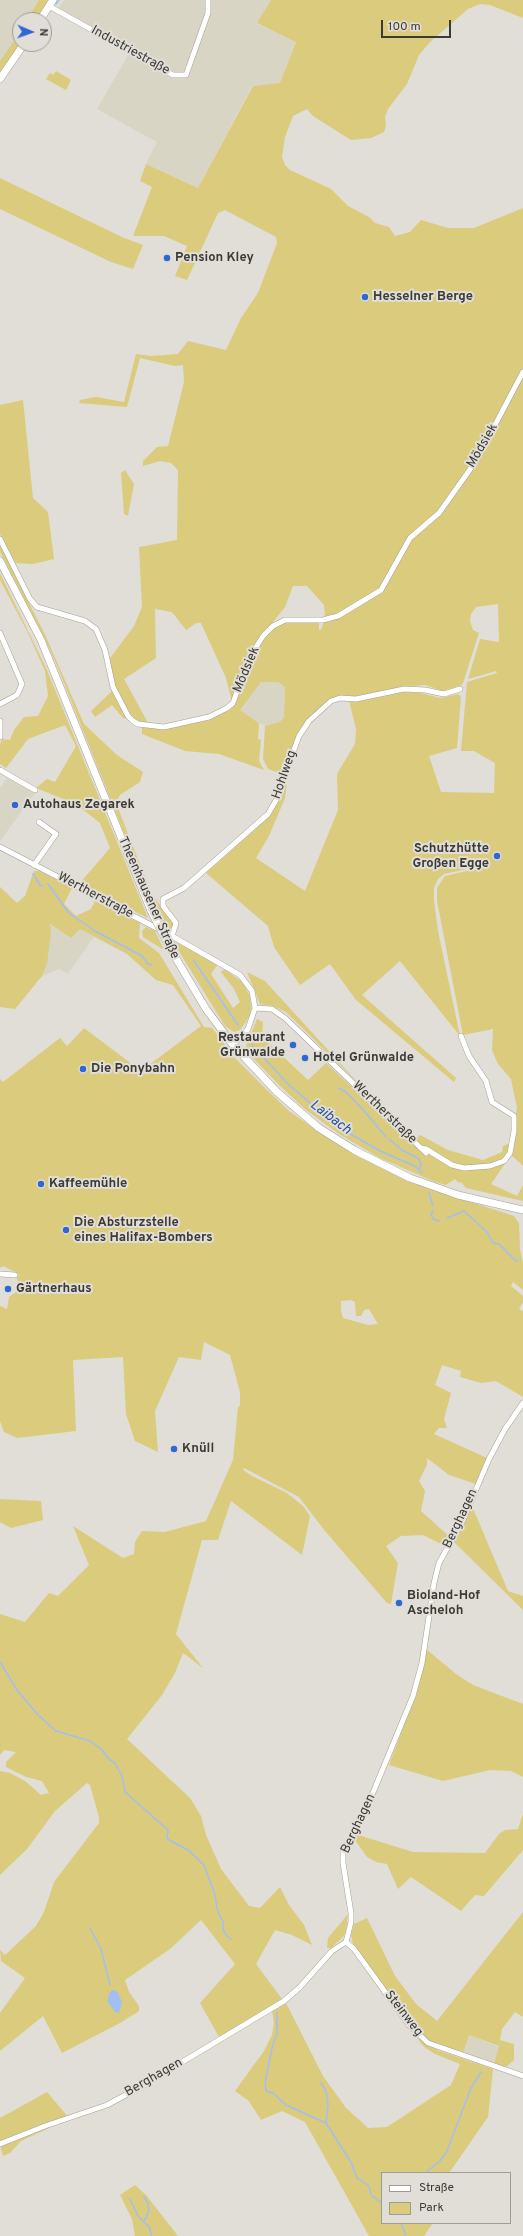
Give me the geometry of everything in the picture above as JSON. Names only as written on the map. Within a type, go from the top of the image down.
[{"type":"main road","points":[[45,12],[51,3]]},
{"type":"main road","points":[[0,79],[19,52]]},
{"type":"main road","name":"Theenhausener Straße","points":[[0,561],[41,640],[151,911],[171,950],[206,1009],[233,1045],[249,1064],[298,1111],[319,1128],[354,1150],[410,1178],[458,1195],[523,1210]]},
{"type":"street","name":"Industriestraße","points":[[51,3],[173,75],[186,75],[208,13],[208,0]]},
{"type":"street","name":"Mödsiek","points":[[0,539],[30,599],[37,607],[85,621],[96,629],[105,650],[113,687],[128,716],[133,721],[138,724],[164,727],[209,717],[227,708],[233,703],[248,660],[263,636],[274,626],[285,620],[326,620],[338,616],[381,590],[410,538],[439,513],[476,461],[523,372]]},
{"type":"street","points":[[0,633],[22,684],[17,696],[0,704]]},
{"type":"street","name":"Hohlweg","points":[[172,936],[176,923],[163,906],[163,899],[184,888],[268,814],[280,794],[283,780],[299,736],[309,721],[331,701],[340,698],[356,699],[404,689],[425,690],[444,694],[460,689]]},
{"type":"street","points":[[0,721],[0,737]]},
{"type":"street","points":[[0,770],[35,790]]},
{"type":"street","points":[[34,864],[56,834],[39,822]]},
{"type":"street","name":"Wertherstraße","points":[[0,847],[172,936],[240,975],[252,991],[255,1008],[272,1009],[285,1018],[426,1153]]},
{"type":"street","points":[[233,1045],[248,1029],[255,1008]]},
{"type":"street","name":"Wertherstraße","points":[[421,1148],[426,1149],[452,1165],[464,1168],[490,1166],[504,1161],[510,1153],[514,1131],[514,1116],[492,1102],[486,1081],[469,1056],[461,1036]]},
{"type":"street","points":[[0,1274],[15,1275]]},
{"type":"street","name":"Berghagen","points":[[0,2144],[45,2126],[107,2105],[144,2085],[284,2001],[300,1987],[332,1951],[346,1942],[351,1922],[351,1913],[343,1863],[343,1851],[365,1812],[414,1696],[422,1663],[434,1583],[439,1563],[463,1520],[489,1459],[505,1429],[523,1403]]},
{"type":"street","name":"Steinweg","points":[[346,1942],[354,1949],[409,2025],[428,2043],[523,2076]]},
{"type":"shaded area","points":[[0,0],[39,0],[32,12],[12,12],[12,44],[0,61]]},
{"type":"shaded area","points":[[64,0],[271,0],[257,24],[296,41],[280,84],[252,86],[198,188],[146,164],[157,142],[97,109],[131,50],[58,8]]},
{"type":"shaded area","points":[[261,682],[278,682],[285,686],[284,717],[280,722],[265,726],[239,710]]},
{"type":"shaded area","points":[[7,778],[35,793],[0,841],[0,788]]},
{"type":"shaded area","points":[[49,924],[71,938],[80,929],[94,937],[68,974],[59,969],[42,976],[47,964]]},
{"type":"shaded area","points":[[469,2035],[499,2047],[494,2064],[463,2053]]},
{"type":"green space","points":[[39,0],[48,0],[41,12],[32,12]]},
{"type":"green space","points":[[271,0],[523,0],[523,18],[490,5],[480,4],[468,9],[429,43],[419,55],[407,84],[388,109],[385,117],[386,126],[384,132],[371,138],[351,140],[313,116],[307,109],[293,116],[285,137],[282,157],[285,165],[290,170],[331,189],[348,206],[369,217],[375,223],[389,227],[395,236],[410,232],[421,220],[448,228],[474,228],[523,208],[523,369],[499,416],[523,374],[523,1166],[511,1155],[491,1184],[517,1196],[523,1185],[523,1201],[466,1188],[461,1182],[459,1183],[455,1179],[446,1185],[435,1182],[380,1158],[339,1134],[306,1110],[248,1053],[246,1046],[257,1019],[263,1022],[262,1037],[308,1080],[326,1063],[411,1142],[420,1135],[448,1150],[483,1160],[502,1152],[503,1146],[511,1143],[517,1108],[511,1079],[498,1064],[492,1050],[493,1029],[463,1035],[437,901],[437,888],[445,876],[489,866],[489,864],[444,874],[438,879],[434,888],[434,901],[438,931],[460,1036],[400,961],[362,995],[456,1078],[454,1082],[356,1000],[330,964],[300,985],[274,947],[268,926],[206,873],[266,819],[287,782],[285,798],[269,836],[256,858],[305,891],[338,810],[337,774],[355,744],[356,729],[349,700],[355,702],[404,692],[421,693],[440,698],[458,694],[461,697],[457,748],[429,756],[441,792],[494,793],[495,763],[474,751],[461,751],[467,682],[497,673],[496,671],[468,679],[480,639],[499,642],[498,604],[476,607],[471,614],[470,621],[473,630],[479,633],[463,683],[460,686],[443,691],[425,685],[413,686],[356,697],[339,697],[306,721],[297,735],[282,774],[268,769],[263,759],[265,726],[280,722],[284,717],[285,687],[278,682],[261,682],[240,710],[259,723],[258,739],[261,740],[259,761],[264,770],[219,754],[185,751],[142,734],[142,727],[170,728],[209,718],[232,702],[226,678],[201,623],[196,623],[186,630],[172,612],[155,609],[156,658],[124,679],[148,723],[123,718],[112,705],[95,717],[91,711],[113,690],[108,661],[134,626],[142,607],[139,547],[177,540],[178,470],[171,463],[160,461],[143,466],[143,461],[157,447],[168,446],[184,382],[183,365],[175,366],[140,358],[127,407],[79,403],[80,400],[96,397],[124,402],[136,354],[151,356],[178,354],[188,341],[226,350],[241,318],[258,293],[277,243],[276,237],[225,210],[218,213],[187,280],[175,276],[187,246],[164,236],[133,236],[152,187],[140,181],[146,164],[198,188],[253,86],[280,83],[296,42],[257,23]],"holes":[[[293,586],[307,586],[324,605],[325,619],[321,630],[319,630],[319,622],[285,622],[274,627],[270,626],[285,607]]]},
{"type":"green space","points":[[12,44],[12,52],[14,52],[0,73],[0,61]]},
{"type":"green space","points":[[56,71],[71,80],[66,90],[46,79],[50,73],[53,75]]},
{"type":"green space","points":[[0,178],[124,238],[143,245],[133,269],[111,262],[0,209]]},
{"type":"green space","points":[[23,400],[33,498],[48,512],[54,559],[33,564],[15,563],[0,534],[0,405]]},
{"type":"green space","points":[[125,470],[134,484],[128,516],[124,514],[121,473]]},
{"type":"green space","points":[[0,544],[47,639],[84,724],[117,755],[143,772],[140,782],[120,795],[116,803],[152,895],[174,922],[172,929],[166,929],[148,893],[58,668],[45,639],[0,552]]},
{"type":"green space","points":[[0,573],[47,670],[148,918],[79,884],[110,848],[100,823],[76,804],[36,788],[47,779],[55,782],[76,746],[65,725],[28,739],[6,768],[0,764],[0,745],[2,739],[10,740],[14,730],[24,717],[38,716],[48,696],[45,671],[27,631],[0,580]]},
{"type":"green space","points":[[34,871],[39,871],[72,888],[64,904],[76,916],[91,909],[95,901],[140,923],[139,938],[159,953],[204,1027],[212,1028],[234,1057],[289,1111],[355,1155],[409,1182],[514,1216],[519,1223],[520,1250],[523,1263],[523,1290],[513,1282],[511,1286],[523,1296],[523,1302],[519,1309],[523,1311],[523,1397],[496,1381],[481,1383],[460,1377],[461,1371],[442,1365],[435,1385],[451,1393],[444,1419],[447,1428],[439,1428],[434,1434],[487,1458],[476,1484],[449,1475],[427,1458],[427,1465],[419,1481],[425,1491],[421,1511],[452,1539],[447,1547],[423,1535],[401,1536],[386,1546],[398,1563],[391,1604],[387,1603],[325,1531],[299,1497],[244,1468],[243,1470],[252,1476],[287,1493],[303,1506],[310,1516],[302,1555],[231,1501],[218,1540],[202,1540],[176,1634],[203,1668],[183,1653],[175,1673],[162,1695],[127,1739],[190,1798],[201,1816],[206,1835],[221,1869],[249,1906],[260,1908],[280,1887],[289,1905],[304,1925],[312,1945],[292,1935],[275,1930],[256,1964],[282,1999],[219,2037],[200,2003],[235,1964],[201,1920],[170,1949],[125,1980],[129,1992],[139,2006],[139,2011],[120,2023],[62,2053],[43,2016],[0,2051],[0,2013],[25,1978],[1,1961],[0,1950],[5,1955],[36,1926],[44,1912],[54,1882],[99,1823],[99,1817],[90,1785],[87,1783],[55,1811],[27,1849],[0,1875],[0,1771],[10,1773],[25,1781],[41,1795],[49,1793],[42,1781],[26,1777],[6,1767],[6,1762],[16,1752],[4,1750],[0,1755],[0,1614],[25,1622],[49,1593],[58,1596],[89,1565],[73,1526],[123,1558],[134,1554],[135,1542],[142,1531],[165,1532],[206,1521],[233,1460],[238,1407],[240,1406],[240,1392],[230,1355],[204,1342],[201,1360],[179,1357],[155,1411],[158,1452],[135,1441],[126,1414],[123,1357],[73,1360],[76,1431],[17,1438],[4,1432],[0,1421],[0,1306],[7,1309],[9,1297],[16,1292],[19,1286],[17,1279],[19,1274],[3,1266],[0,1268],[0,1079],[3,1082],[60,1038],[67,1046],[84,1028],[141,1071],[201,1026],[173,985],[156,980],[127,954],[80,929],[71,938],[50,924],[51,932],[47,964],[42,976],[15,1009],[0,1007],[0,887],[17,903],[25,896]],"holes":[[[351,1300],[355,1302],[356,1316],[361,1316],[364,1310],[369,1309],[378,1324],[368,1325],[343,1318],[341,1301]]]},
{"type":"green space","points":[[146,927],[155,931],[164,950],[143,937],[142,931]]},
{"type":"green space","points":[[172,940],[218,964],[211,974],[233,1008],[240,1002],[234,989],[221,972],[225,969],[243,983],[250,996],[251,1010],[249,1017],[240,1030],[234,1032],[225,1026]]},
{"type":"green space","points":[[247,972],[265,981],[360,1085],[286,1012],[273,1006],[260,1004]]},
{"type":"green space","points":[[0,1499],[41,1501],[43,1520],[11,1528],[0,1522]]},
{"type":"green space","points":[[472,1506],[508,1591],[523,1596],[523,1610],[454,1542]]},
{"type":"green space","points":[[426,1649],[456,1674],[473,1685],[523,1704],[523,1777],[511,1771],[490,1770],[443,1781],[389,1765],[415,1696]]},
{"type":"green space","points":[[523,1814],[523,1850],[484,1896],[475,1895],[461,1911],[411,1877],[398,1889],[387,1864],[376,1862],[367,1857],[353,1837],[355,1834],[413,1852],[485,1853],[499,1834],[505,1830],[518,1829]]},
{"type":"green space","points":[[523,1912],[523,2017],[515,2012],[502,2029],[500,2040],[514,2044],[514,2060],[506,2067],[494,2064],[499,2046],[469,2035],[463,2053],[428,2041],[419,2034],[353,1944],[351,1935],[354,1924],[367,1918],[395,1976],[416,2004],[437,2021]]},
{"type":"green space","points":[[348,1914],[346,1931],[343,1937],[331,1948],[327,1948],[328,1938]]},
{"type":"green space","points":[[286,2003],[323,2076],[346,2108],[368,2128],[387,2127],[451,2085],[460,2064],[435,2054],[424,2047],[416,2037],[437,2050],[493,2069],[488,2117],[450,2172],[381,2172],[381,2224],[432,2224],[424,2236],[369,2236],[305,2122],[282,2111],[261,2120],[249,2101],[235,2091],[264,2051],[272,2035],[274,2022],[272,2011]]},
{"type":"green space","points":[[47,2092],[68,2117],[48,2124],[49,2128],[21,2141],[10,2153],[3,2156],[0,2145],[0,2118]]},
{"type":"green space","points":[[135,2185],[146,2195],[178,2236],[135,2236],[132,2219],[120,2195]]},
{"type":"water","points":[[113,1990],[117,1991],[122,2002],[119,2013],[115,2012],[107,2001],[110,1992]]},
{"type":"waterway","points":[[56,4],[59,0]]},
{"type":"waterway","name":"Laibach","points":[[33,874],[40,885],[43,886]]},
{"type":"waterway","name":"Laibach","points":[[48,884],[69,913],[95,931],[142,956],[148,964],[152,965]]},
{"type":"waterway","name":"Laibach","points":[[194,961],[238,1025]]},
{"type":"waterway","name":"Laibach","points":[[252,1045],[288,1084],[337,1126],[380,1151],[415,1166],[422,1173]]},
{"type":"waterway","points":[[339,1088],[347,1093],[386,1137]]},
{"type":"waterway","points":[[389,1139],[402,1150],[419,1159],[421,1164],[419,1171]]},
{"type":"waterway","name":"Laibach","points":[[429,1193],[433,1206]]},
{"type":"waterway","name":"Laibach","points":[[433,1211],[431,1214],[433,1219],[439,1221]]},
{"type":"waterway","name":"Laibach","points":[[447,1218],[464,1211],[487,1232],[493,1243],[499,1244],[516,1261],[518,1260]]},
{"type":"waterway","points":[[0,1662],[17,1690],[38,1715],[56,1731],[90,1741],[101,1749],[110,1760],[115,1763],[122,1776],[125,1792],[168,1830],[167,1838],[169,1840],[188,1850],[204,1865],[215,1895],[217,1909],[223,1922],[223,1929],[226,1935],[231,1939]]},
{"type":"waterway","points":[[90,1928],[101,1949],[110,1985]]},
{"type":"waterway","points":[[277,2012],[277,2033],[272,2048],[265,2083],[266,2091],[273,2093],[286,2105],[326,2123],[351,2162],[357,2178],[369,2186],[371,2195],[381,2202]]},
{"type":"waterway","points":[[426,2172],[440,2161],[447,2151],[471,2088],[481,2072]]},
{"type":"waterway","points":[[321,2083],[326,2091],[328,2105],[326,2123]]},
{"type":"waterway","points":[[144,2197],[148,2203],[149,2211],[144,2221]]},
{"type":"waterway","points":[[130,2199],[138,2216],[150,2228],[151,2236]]},
{"type":"waterway","points":[[401,2224],[406,2236]]},
{"type":"place","name":"Pension Kley","points":[[167,258]]},
{"type":"place","name":"Hesselner Berge","points":[[365,297]]},
{"type":"place","name":"Autohaus Zegarek","points":[[15,805]]},
{"type":"place","name":"Schutzhütte Großen Egge","points":[[497,856]]},
{"type":"place","name":"Restaurant Grünwalde","points":[[293,1045]]},
{"type":"place","name":"Hotel Grünwalde","points":[[305,1058]]},
{"type":"place","name":"Die Ponybahn","points":[[83,1069]]},
{"type":"place","name":"Kaffeemühle","points":[[41,1184]]},
{"type":"place","name":"Die Absturzstelle eines Halifax-Bombers","points":[[66,1230]]},
{"type":"place","name":"Gärtnerhaus","points":[[8,1289]]},
{"type":"place","name":"Knüll","points":[[174,1449]]},
{"type":"place","name":"Bioland-Hof Ascheloh","points":[[399,1603]]}]
